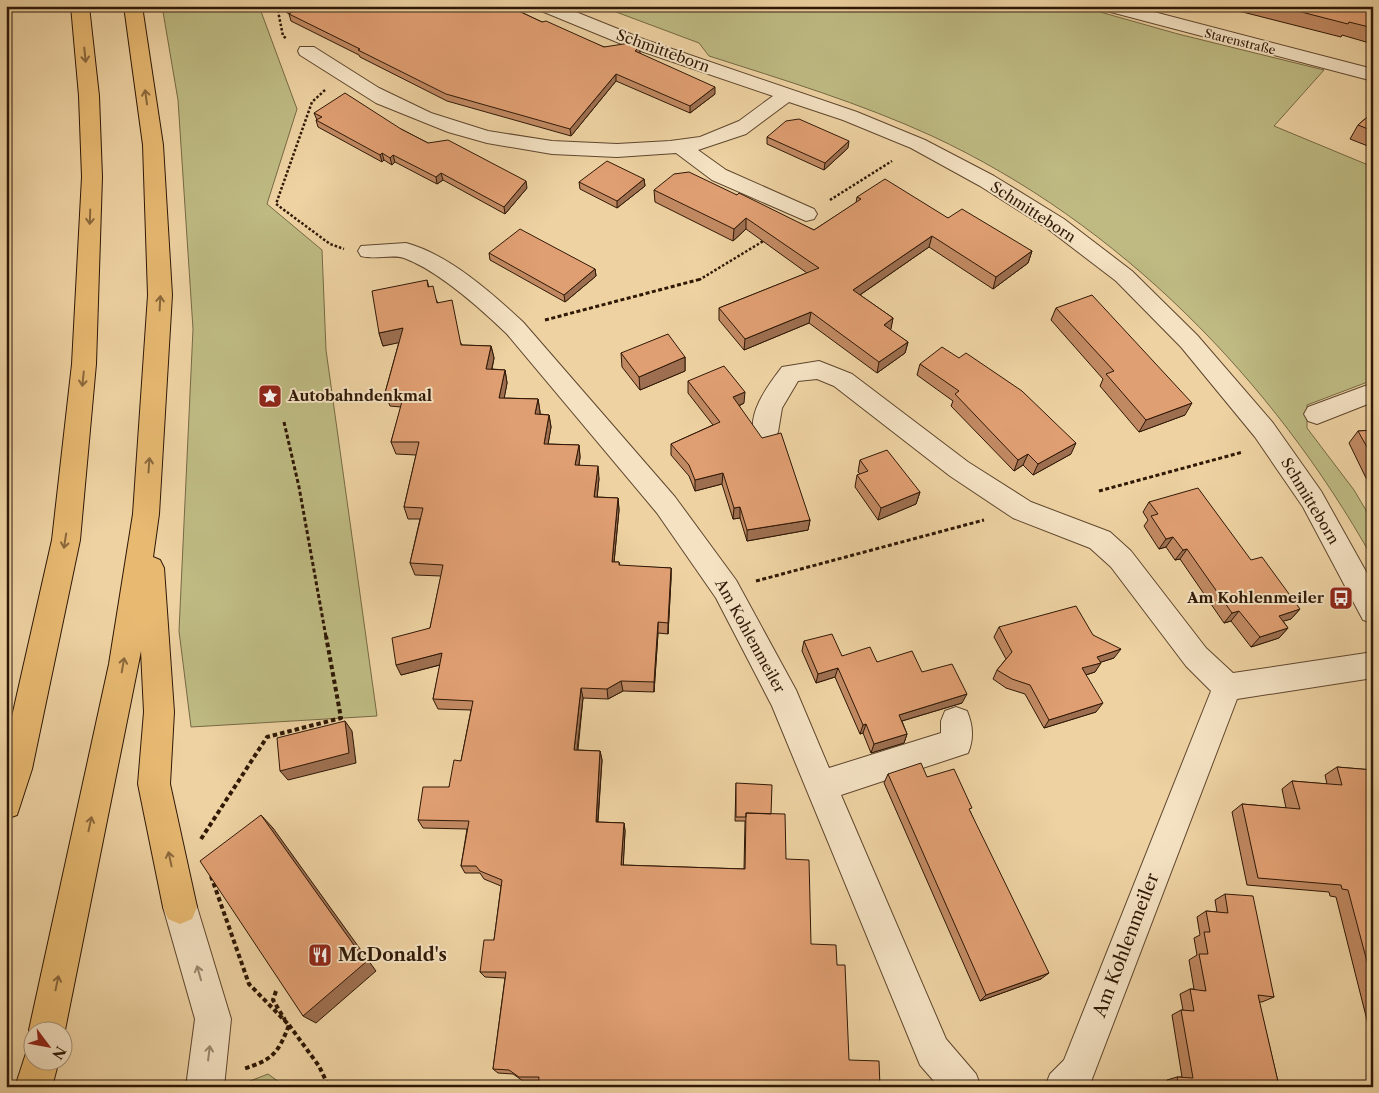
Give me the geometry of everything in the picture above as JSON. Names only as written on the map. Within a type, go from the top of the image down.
[{"type":"highway","points":[[6,804],[16,769],[66,540],[84,364],[92,177],[89,96],[80,6]]},
{"type":"highway","points":[[49,1020],[124,664],[146,514],[160,295],[153,145],[132,6]]},
{"type":"highway","points":[[146,514],[159,712],[154,784],[180,907]]},
{"type":"highway","points":[[33,1087],[37,1070]]},
{"type":"street","name":"Schmitteborn","points":[[545,6],[636,43],[850,116],[918,144],[987,181],[1056,224],[1124,276],[1189,341],[1275,444],[1312,499],[1373,611]]},
{"type":"street","name":"Starenstraße","points":[[1109,6],[1373,75]]},
{"type":"street","points":[[307,51],[393,104],[442,125],[494,139],[559,148],[627,151],[681,147],[730,134],[752,122],[787,94]]},
{"type":"street","points":[[681,147],[719,175],[806,214]]},
{"type":"street","name":"Am Kohlenmeiler","points":[[369,251],[406,250],[455,277],[490,304],[515,328],[666,505],[726,589],[785,700],[933,1052],[963,1087]]},
{"type":"street","points":[[765,432],[765,418],[770,406],[791,373],[819,370],[842,380],[959,469],[1022,510],[1100,540],[1121,559],[1196,657],[1227,687],[1373,665]]},
{"type":"street","points":[[1318,414],[1373,392]]},
{"type":"street","name":"Am Kohlenmeiler","points":[[1063,1087],[1077,1073],[1227,687]]},
{"type":"street","points":[[820,786],[957,743],[956,721]]},
{"type":"street","points":[[180,907],[213,1020],[205,1087]]},
{"type":"path","points":[[277,6],[283,36],[307,51]]},
{"type":"path","points":[[350,77],[321,92],[312,102],[276,204],[330,244],[341,249],[369,251]]},
{"type":"path","points":[[515,328],[697,281],[918,144]]},
{"type":"path","points":[[199,843],[267,737],[341,718],[299,487],[284,422]]},
{"type":"path","points":[[1099,491],[1275,444]]},
{"type":"path","points":[[726,589],[1022,510]]},
{"type":"path","points":[[209,871],[249,984],[289,1025]]},
{"type":"path","points":[[276,991],[274,1000],[289,1025],[319,1066],[330,1087]]},
{"type":"path","points":[[238,1071],[262,1064],[278,1053],[289,1025]]},
{"type":"shaded area","points":[[162,6],[259,6],[297,109],[267,204],[322,250],[326,350],[377,716],[191,727],[179,631],[193,329],[178,100]]},
{"type":"shaded area","points":[[600,6],[1079,6],[1178,34],[1324,70],[1274,126],[1373,167],[1373,380],[1307,405],[1307,428],[1354,490],[1373,522],[1373,559],[1333,493],[1288,430],[1239,369],[1185,313],[1127,261],[1066,214],[1001,172],[932,136],[850,103],[709,56],[699,43]]},
{"type":"shaded area","points":[[268,1074],[286,1087],[250,1087],[250,1081]]},
{"type":"building","points":[[286,6],[508,6],[604,47],[630,43],[640,46],[635,51],[715,87],[690,106],[616,74],[570,129],[446,94],[289,14],[295,10]]},
{"type":"building","points":[[1278,6],[1373,6],[1373,28],[1349,22],[1348,24]]},
{"type":"building","points":[[345,93],[401,129],[428,143],[448,140],[526,181],[504,207],[441,173],[436,177],[393,155],[390,158],[382,153],[380,155],[316,120],[322,117],[314,113]]},
{"type":"building","points":[[1373,112],[1373,131],[1358,125]]},
{"type":"building","points":[[799,119],[849,141],[825,163],[767,137],[786,121]]},
{"type":"building","points":[[607,161],[644,179],[617,201],[579,182]]},
{"type":"building","points":[[689,172],[737,195],[739,193],[814,230],[861,199],[857,197],[885,179],[948,218],[962,209],[1032,251],[996,277],[932,236],[853,290],[893,318],[884,325],[908,342],[879,362],[811,312],[745,339],[719,308],[819,268],[746,218],[734,229],[654,190],[674,174]]},
{"type":"building","points":[[520,229],[595,269],[564,295],[489,253]]},
{"type":"building","points":[[427,280],[428,287],[433,286],[437,303],[452,300],[461,345],[491,346],[486,369],[505,370],[499,398],[538,399],[535,414],[549,415],[544,444],[579,445],[575,465],[598,466],[594,497],[618,498],[612,562],[619,562],[619,565],[671,568],[668,623],[658,622],[654,682],[621,681],[607,689],[581,688],[574,750],[600,751],[596,822],[624,823],[621,865],[745,869],[746,813],[785,814],[786,859],[809,860],[811,944],[836,945],[837,965],[845,965],[849,1060],[879,1061],[880,1087],[538,1087],[539,1077],[519,1077],[509,1070],[493,1069],[506,972],[480,972],[484,940],[494,940],[502,880],[480,871],[476,866],[461,866],[469,821],[418,820],[423,787],[449,787],[454,760],[461,761],[473,701],[433,699],[442,653],[396,665],[392,638],[430,628],[443,565],[410,563],[423,508],[404,507],[419,442],[391,442],[404,394],[385,393],[403,328],[379,333],[372,291]]},
{"type":"building","points":[[1092,295],[1192,403],[1146,420],[1106,374],[1114,371],[1056,308]]},
{"type":"building","points":[[668,334],[685,357],[639,377],[621,353]]},
{"type":"building","points":[[942,347],[959,358],[966,353],[1022,391],[1076,443],[1038,464],[1028,454],[1018,460],[955,394],[959,391],[920,364]]},
{"type":"building","points":[[724,366],[745,392],[733,397],[762,438],[781,433],[810,520],[747,530],[740,507],[734,508],[723,473],[695,480],[689,465],[671,444],[720,422],[688,381]]},
{"type":"building","points":[[1373,430],[1373,458],[1358,431]]},
{"type":"building","points":[[887,450],[920,492],[881,508],[857,475],[868,471],[860,460]]},
{"type":"building","points":[[1198,488],[1251,560],[1262,557],[1300,609],[1279,616],[1288,628],[1260,637],[1239,611],[1232,613],[1187,549],[1183,550],[1173,537],[1166,539],[1151,516],[1158,514],[1149,502]]},
{"type":"building","points":[[1076,606],[1093,635],[1121,649],[1097,657],[1101,663],[1082,668],[1103,703],[1049,720],[1030,685],[1012,679],[997,670],[1012,652],[999,627]]},
{"type":"building","points":[[832,634],[842,656],[870,647],[877,662],[912,651],[922,672],[952,664],[967,694],[899,715],[907,734],[874,744],[866,724],[863,725],[838,668],[818,674],[804,641]]},
{"type":"building","points":[[345,721],[349,753],[280,771],[277,738]]},
{"type":"building","points":[[921,763],[927,777],[954,769],[972,808],[969,809],[1049,973],[986,995],[888,774]]},
{"type":"building","points":[[1337,767],[1373,770],[1373,984],[1348,890],[1342,889],[1341,885],[1258,878],[1242,804],[1300,809],[1292,781],[1342,785]]},
{"type":"building","points":[[736,783],[772,785],[771,814],[746,813],[746,817],[736,817]]},
{"type":"building","points":[[261,815],[366,962],[303,1016],[200,861]]},
{"type":"building","points":[[1225,894],[1253,896],[1274,997],[1258,995],[1279,1086],[1179,1087],[1177,1077],[1193,1078],[1181,1010],[1194,1011],[1190,989],[1206,991],[1199,954],[1208,954],[1204,932],[1210,932],[1206,911],[1228,913]]},
{"type":"place","name":"Autobahndenkmal","points":[[270,396]]},
{"type":"place","name":"Am Kohlenmeiler","points":[[1341,598]]},
{"type":"place","name":"McDonald's","points":[[320,955]]}]
